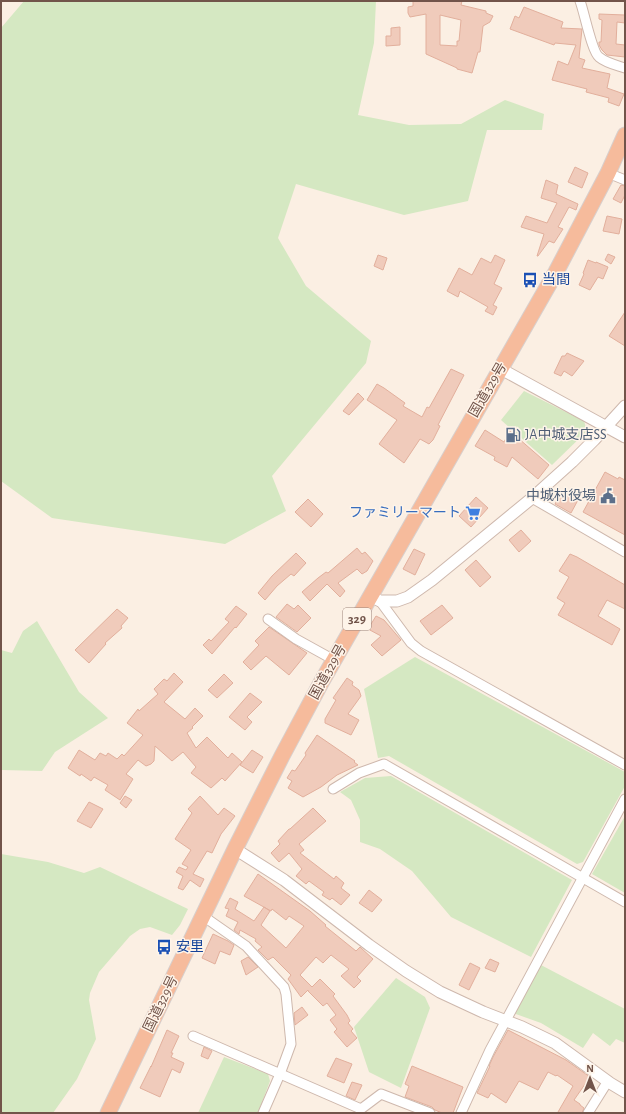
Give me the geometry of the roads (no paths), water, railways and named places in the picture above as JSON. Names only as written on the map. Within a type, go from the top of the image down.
[{"type":"highway","name":"国道329号","points":[[108,1113],[235,849],[282,756],[334,660],[375,599],[556,272],[608,173],[625,135]]},
{"type":"street","points":[[580,1],[597,56],[625,68]]},
{"type":"street","points":[[608,173],[625,180]]},
{"type":"street","points":[[501,369],[625,437]]},
{"type":"street","points":[[375,599],[397,601],[408,597],[437,575],[532,498],[572,462],[625,406]]},
{"type":"street","points":[[532,498],[625,552]]},
{"type":"street","points":[[375,599],[411,643],[421,650],[625,765]]},
{"type":"street","points":[[268,619],[296,639],[334,660]]},
{"type":"street","points":[[333,789],[359,773],[384,764],[625,902]]},
{"type":"street","points":[[461,1113],[505,1021],[625,799]]},
{"type":"street","points":[[235,849],[284,880],[369,945],[406,971],[440,992],[522,1027],[555,1043],[625,1092]]},
{"type":"street","points":[[203,916],[246,946],[284,986],[291,1044],[263,1113]]},
{"type":"street","points":[[193,1036],[361,1109],[382,1094],[430,1113]]},
{"type":"street","points":[[588,1113],[608,1081]]},
{"type":"place","name":"当間","points":[[530,280]]},
{"type":"place","name":"JA中城支店SS","points":[[513,435]]},
{"type":"place","name":"中城村役場","points":[[608,496]]},
{"type":"place","name":"ファミリーマート","points":[[473,513]]},
{"type":"place","name":"安里","points":[[164,947]]}]
